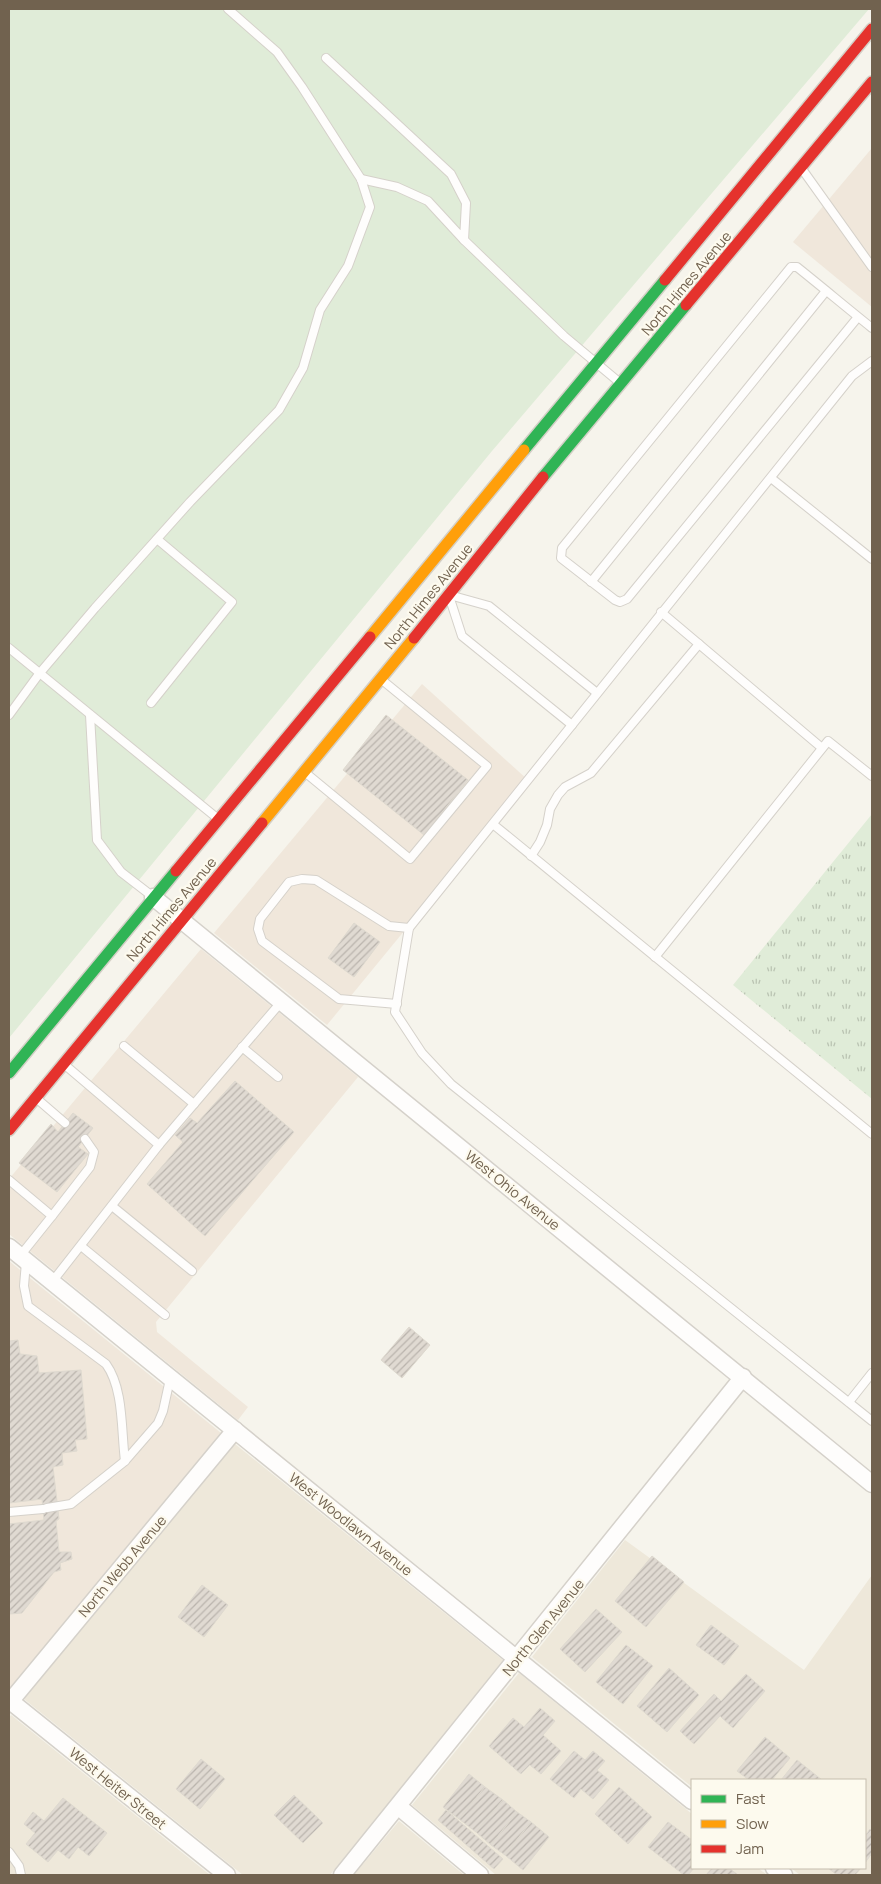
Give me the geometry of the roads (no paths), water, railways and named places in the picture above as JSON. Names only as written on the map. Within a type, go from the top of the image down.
[{"type":"street","name":"North Himes Avenue","points":[[9,1073],[218,819],[425,578],[596,361],[872,30]]},
{"type":"street","name":"North Himes Avenue","points":[[9,1130],[380,679],[445,592],[622,384],[872,82]]},
{"type":"street","name":"West Ohio Avenue","points":[[153,897],[872,1484]]},
{"type":"street","name":"West Woodlawn Avenue","points":[[18,1255],[691,1800]]},
{"type":"street","name":"North Glen Avenue","points":[[342,1875],[399,1807],[743,1378]]},
{"type":"street","name":"North Webb Avenue","points":[[9,1702],[235,1430]]},
{"type":"street","name":"West Heiter Street","points":[[9,1702],[226,1875]]},
{"type":"street","points":[[399,1807],[480,1875]]},
{"type":"lane","points":[[9,715],[39,674],[157,539],[279,410],[303,368],[320,310],[348,266],[370,207],[361,179],[302,86],[277,52],[228,9]]},
{"type":"lane","points":[[326,58],[451,174],[466,203],[464,240]]},
{"type":"lane","points":[[801,168],[872,267]]},
{"type":"lane","points":[[361,179],[397,187],[428,201],[464,240],[564,336],[622,384]]},
{"type":"lane","points":[[858,317],[627,599],[620,602],[615,600],[561,558],[562,548],[791,266],[797,267],[872,328]]},
{"type":"lane","points":[[591,582],[826,291]]},
{"type":"lane","points":[[872,361],[852,376],[597,693],[494,825],[409,928],[395,1012],[422,1053],[451,1084],[872,1420]]},
{"type":"lane","points":[[771,478],[872,558]]},
{"type":"lane","points":[[151,704],[232,602],[157,539]]},
{"type":"lane","points":[[445,592],[489,606],[597,693]]},
{"type":"lane","points":[[445,592],[462,636],[572,725]]},
{"type":"lane","points":[[662,612],[822,748]]},
{"type":"lane","points":[[531,856],[540,842],[547,825],[550,809],[558,795],[565,787],[591,773],[699,644]]},
{"type":"lane","points":[[9,648],[218,819]]},
{"type":"lane","points":[[304,771],[410,859],[475,781],[487,766],[380,679]]},
{"type":"lane","points":[[90,715],[97,840],[122,872],[153,897]]},
{"type":"lane","points":[[655,957],[828,741],[872,776]]},
{"type":"lane","points":[[494,825],[872,1134]]},
{"type":"lane","points":[[396,1004],[339,999],[262,941],[258,929],[260,919],[289,882],[302,879],[316,880],[389,926],[409,928]]},
{"type":"lane","points":[[51,1283],[159,1146],[282,1001]]},
{"type":"lane","points":[[124,1046],[194,1104]]},
{"type":"lane","points":[[242,1048],[278,1077]]},
{"type":"lane","points":[[63,1064],[159,1146]]},
{"type":"lane","points":[[35,1097],[65,1123]]},
{"type":"lane","points":[[84,1138],[94,1152],[90,1166],[52,1216],[18,1255],[28,1306],[106,1364],[112,1372],[117,1386],[125,1461]]},
{"type":"lane","points":[[9,1180],[52,1216]]},
{"type":"lane","points":[[112,1206],[192,1272]]},
{"type":"lane","points":[[81,1246],[165,1315]]},
{"type":"lane","points":[[849,1402],[872,1373]]},
{"type":"lane","points":[[9,1512],[70,1504],[125,1461],[158,1423],[163,1411],[170,1379]]},
{"type":"lane","points":[[9,1852],[19,1866],[21,1875]]}]
